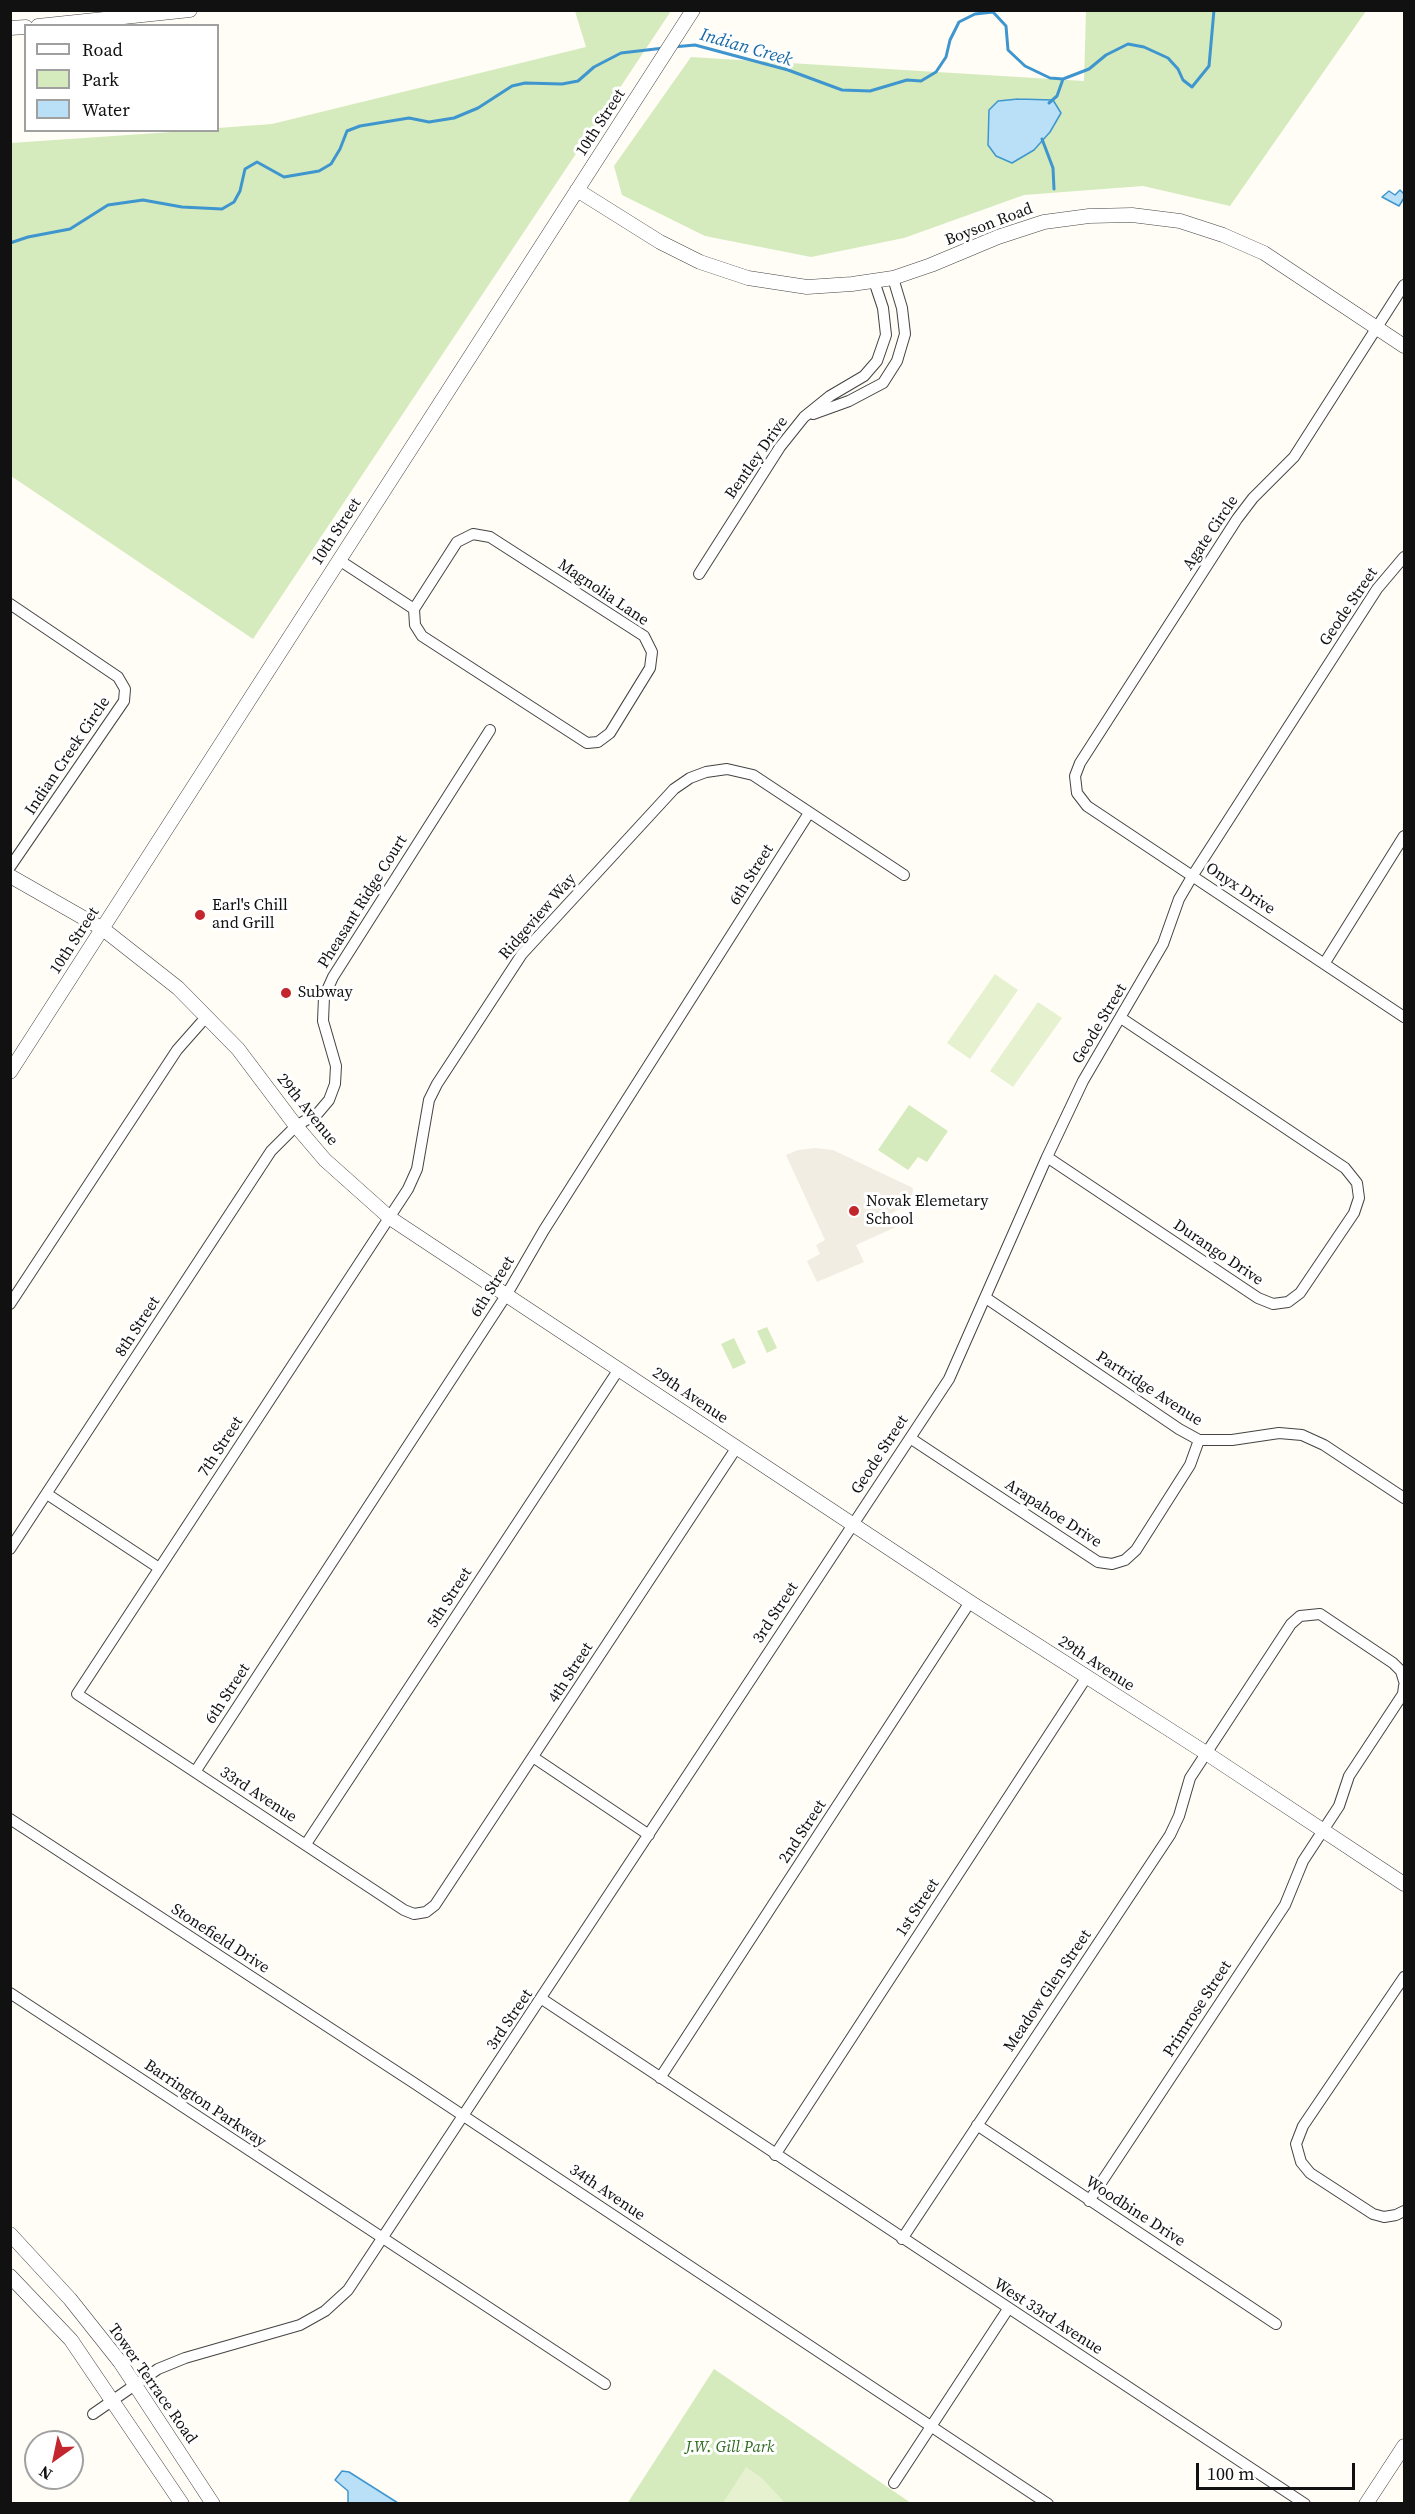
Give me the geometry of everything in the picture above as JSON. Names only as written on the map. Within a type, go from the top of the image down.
[{"type":"street","points":[[57,24],[190,10]]},
{"type":"street","name":"10th Street","points":[[10,1072],[692,13]]},
{"type":"street","name":"Boyson Road","points":[[577,190],[660,242],[700,262],[748,278],[807,286],[893,278],[1044,222],[1089,216],[1132,215],[1180,221],[1223,235],[1264,253],[1404,346]]},
{"type":"street","points":[[804,417],[869,392],[883,383],[897,362],[905,334],[902,308],[893,278]]},
{"type":"street","name":"Bentley Drive","points":[[699,574],[780,447],[804,417],[830,396],[864,376],[877,361],[886,335],[884,308],[874,280]]},
{"type":"street","name":"Agate Circle","points":[[1075,776],[1080,763],[1237,519],[1253,498],[1294,457],[1404,285]]},
{"type":"street","name":"Magnolia Lane","points":[[473,534],[490,537],[644,636],[652,652],[650,668],[610,733],[598,742],[586,743],[422,636],[416,625],[414,609],[457,542],[473,534]]},
{"type":"street","name":"Geode Street","points":[[853,1524],[949,1379],[1083,1081],[1163,944],[1179,899],[1377,589],[1404,557]]},
{"type":"street","points":[[339,560],[414,609]]},
{"type":"street","name":"Indian Creek Circle","points":[[10,604],[118,677],[125,689],[124,701],[10,867]]},
{"type":"street","name":"Pheasant Ridge Court","points":[[296,1126],[318,1113],[329,1100],[335,1084],[336,1066],[323,1021],[324,997],[333,977],[490,730]]},
{"type":"street","name":"Ridgeview Way","points":[[390,1218],[417,1169],[429,1100],[437,1084],[522,954],[674,789],[690,778],[706,772],[727,769],[753,775],[904,875]]},
{"type":"street","name":"Onyx Drive","points":[[1075,776],[1077,793],[1087,806],[1404,1017]]},
{"type":"street","name":"6th Street","points":[[195,1772],[507,1294],[544,1230],[809,813]]},
{"type":"street","points":[[1324,964],[1404,836]]},
{"type":"street","name":"29th Avenue","points":[[10,876],[103,930],[178,988],[238,1049],[296,1126],[326,1160],[390,1218],[970,1602],[1206,1753],[1404,1884]]},
{"type":"street","points":[[10,1304],[177,1050],[207,1016]]},
{"type":"street","name":"Durango Drive","points":[[1047,1157],[1258,1298],[1273,1304],[1288,1302],[1300,1293],[1353,1213],[1359,1198],[1357,1183],[1345,1168],[1121,1018]]},
{"type":"street","name":"8th Street","points":[[10,1549],[272,1151],[296,1126]]},
{"type":"street","name":"7th Street","points":[[77,1694],[390,1218]]},
{"type":"street","name":"Partridge Avenue","points":[[986,1298],[1179,1429],[1199,1440],[1232,1440],[1279,1433],[1302,1435],[1324,1445],[1403,1494]]},
{"type":"street","name":"5th Street","points":[[306,1844],[619,1369]]},
{"type":"street","name":"Arapahoe Drive","points":[[910,1438],[1098,1562],[1112,1564],[1125,1560],[1136,1550],[1190,1465],[1199,1440]]},
{"type":"street","name":"4th Street","points":[[426,1912],[435,1905],[737,1447]]},
{"type":"street","points":[[47,1494],[159,1568]]},
{"type":"street","name":"3rd Street","points":[[93,2414],[112,2398],[158,2369],[185,2358],[300,2325],[325,2311],[348,2290],[853,1524]]},
{"type":"street","name":"2nd Street","points":[[660,2078],[970,1602]]},
{"type":"street","name":"Meadow Glen Street","points":[[902,2239],[1170,1835],[1179,1816],[1190,1778],[1291,1624],[1300,1616],[1320,1614],[1393,1663],[1401,1671],[1404,1684]]},
{"type":"street","name":"1st Street","points":[[775,2155],[1086,1678]]},
{"type":"street","name":"Primrose Street","points":[[1089,2201],[1285,1905],[1303,1861],[1339,1806],[1349,1776],[1403,1694],[1404,1684]]},
{"type":"street","name":"33rd Avenue","points":[[77,1694],[404,1910],[414,1914],[426,1912]]},
{"type":"street","points":[[533,1757],[649,1835]]},
{"type":"street","name":"Stonefield Drive","points":[[10,1819],[414,2083]]},
{"type":"street","points":[[1404,1977],[1303,2126],[1296,2144],[1301,2162],[1310,2173],[1373,2214],[1384,2217],[1396,2216],[1404,2211]]},
{"type":"street","name":"Barrington Parkway","points":[[10,1993],[382,2240],[605,2384]]},
{"type":"street","points":[[542,1999],[775,2155]]},
{"type":"street","name":"34th Avenue","points":[[414,2083],[1048,2504]]},
{"type":"street","name":"Woodbine Drive","points":[[977,2125],[1276,2324]]},
{"type":"street","name":"West 33rd Avenue","points":[[775,2155],[1305,2504]]},
{"type":"street","name":"Tower Terrace Road","points":[[10,2234],[70,2300],[120,2362],[213,2504]]},
{"type":"street","points":[[10,2276],[71,2340],[182,2504]]},
{"type":"street","points":[[894,2483],[1008,2309]]},
{"type":"street","points":[[1366,2504],[1404,2446]]},
{"type":"green space","points":[[575,11],[671,11],[253,639],[11,476],[11,143],[171,132],[219,132],[219,128],[272,124],[586,47]]},
{"type":"green space","points":[[1086,11],[1366,11],[1230,206],[1143,186],[1024,195],[904,238],[811,257],[705,236],[622,195],[614,166],[691,57],[1084,81]]},
{"type":"green space","points":[[995,974],[1018,990],[970,1059],[947,1043]]},
{"type":"green space","points":[[1038,1002],[1062,1018],[1013,1087],[990,1071]]},
{"type":"green space","points":[[909,1105],[948,1131],[927,1162],[918,1157],[908,1170],[878,1150]]},
{"type":"green space","points":[[767,1327],[777,1348],[767,1353],[757,1331]]},
{"type":"green space","points":[[734,1338],[746,1363],[733,1369],[721,1344]]},
{"type":"green space","name":"J.W. Gill Park","points":[[714,2369],[911,2503],[627,2504]]},
{"type":"green space","points":[[746,2467],[763,2479],[785,2503],[723,2503]]},
{"type":"shaded area","points":[[815,1148],[833,1150],[913,1188],[912,1201],[889,1215],[896,1227],[856,1245],[864,1262],[817,1282],[807,1261],[820,1254],[816,1245],[825,1240],[786,1155],[798,1150]]},
{"type":"water","points":[[1053,100],[1061,113],[1050,132],[1034,150],[1012,163],[996,156],[988,145],[989,110],[998,101]]},
{"type":"water","points":[[1400,190],[1404,198],[1399,206],[1382,197],[1389,191],[1395,195]]},
{"type":"water","points":[[342,2471],[349,2472],[398,2503],[348,2503],[348,2491],[335,2480]]},
{"type":"waterway","name":"Indian Creek","points":[[673,47],[695,45],[788,70],[842,90],[870,91],[907,80],[921,81],[936,72],[946,57],[950,40],[959,22],[975,14],[993,12],[1006,26],[1008,50],[1025,66],[1050,78],[1063,79],[1089,69],[1106,55],[1128,44],[1144,47],[1168,58],[1178,69],[1183,80],[1192,87],[1209,66],[1214,10]]},
{"type":"waterway","name":"Indian Creek","points":[[10,243],[70,229],[108,205],[143,200],[182,207],[222,209],[234,202],[240,191],[245,169],[257,162],[284,177],[319,171],[331,164],[347,131],[360,126],[409,118],[429,122],[454,118],[478,108],[512,86],[525,83],[562,84],[578,81],[594,67],[621,53],[664,48]]},
{"type":"waterway","points":[[1049,103],[1057,96],[1063,79]]},
{"type":"waterway","points":[[1042,139],[1053,168],[1054,189]]},
{"type":"place","name":"Earl's Chill and Grill","points":[[200,915]]},
{"type":"place","name":"Subway","points":[[286,993]]},
{"type":"place","name":"Novak Elemetary School","points":[[854,1211]]}]
